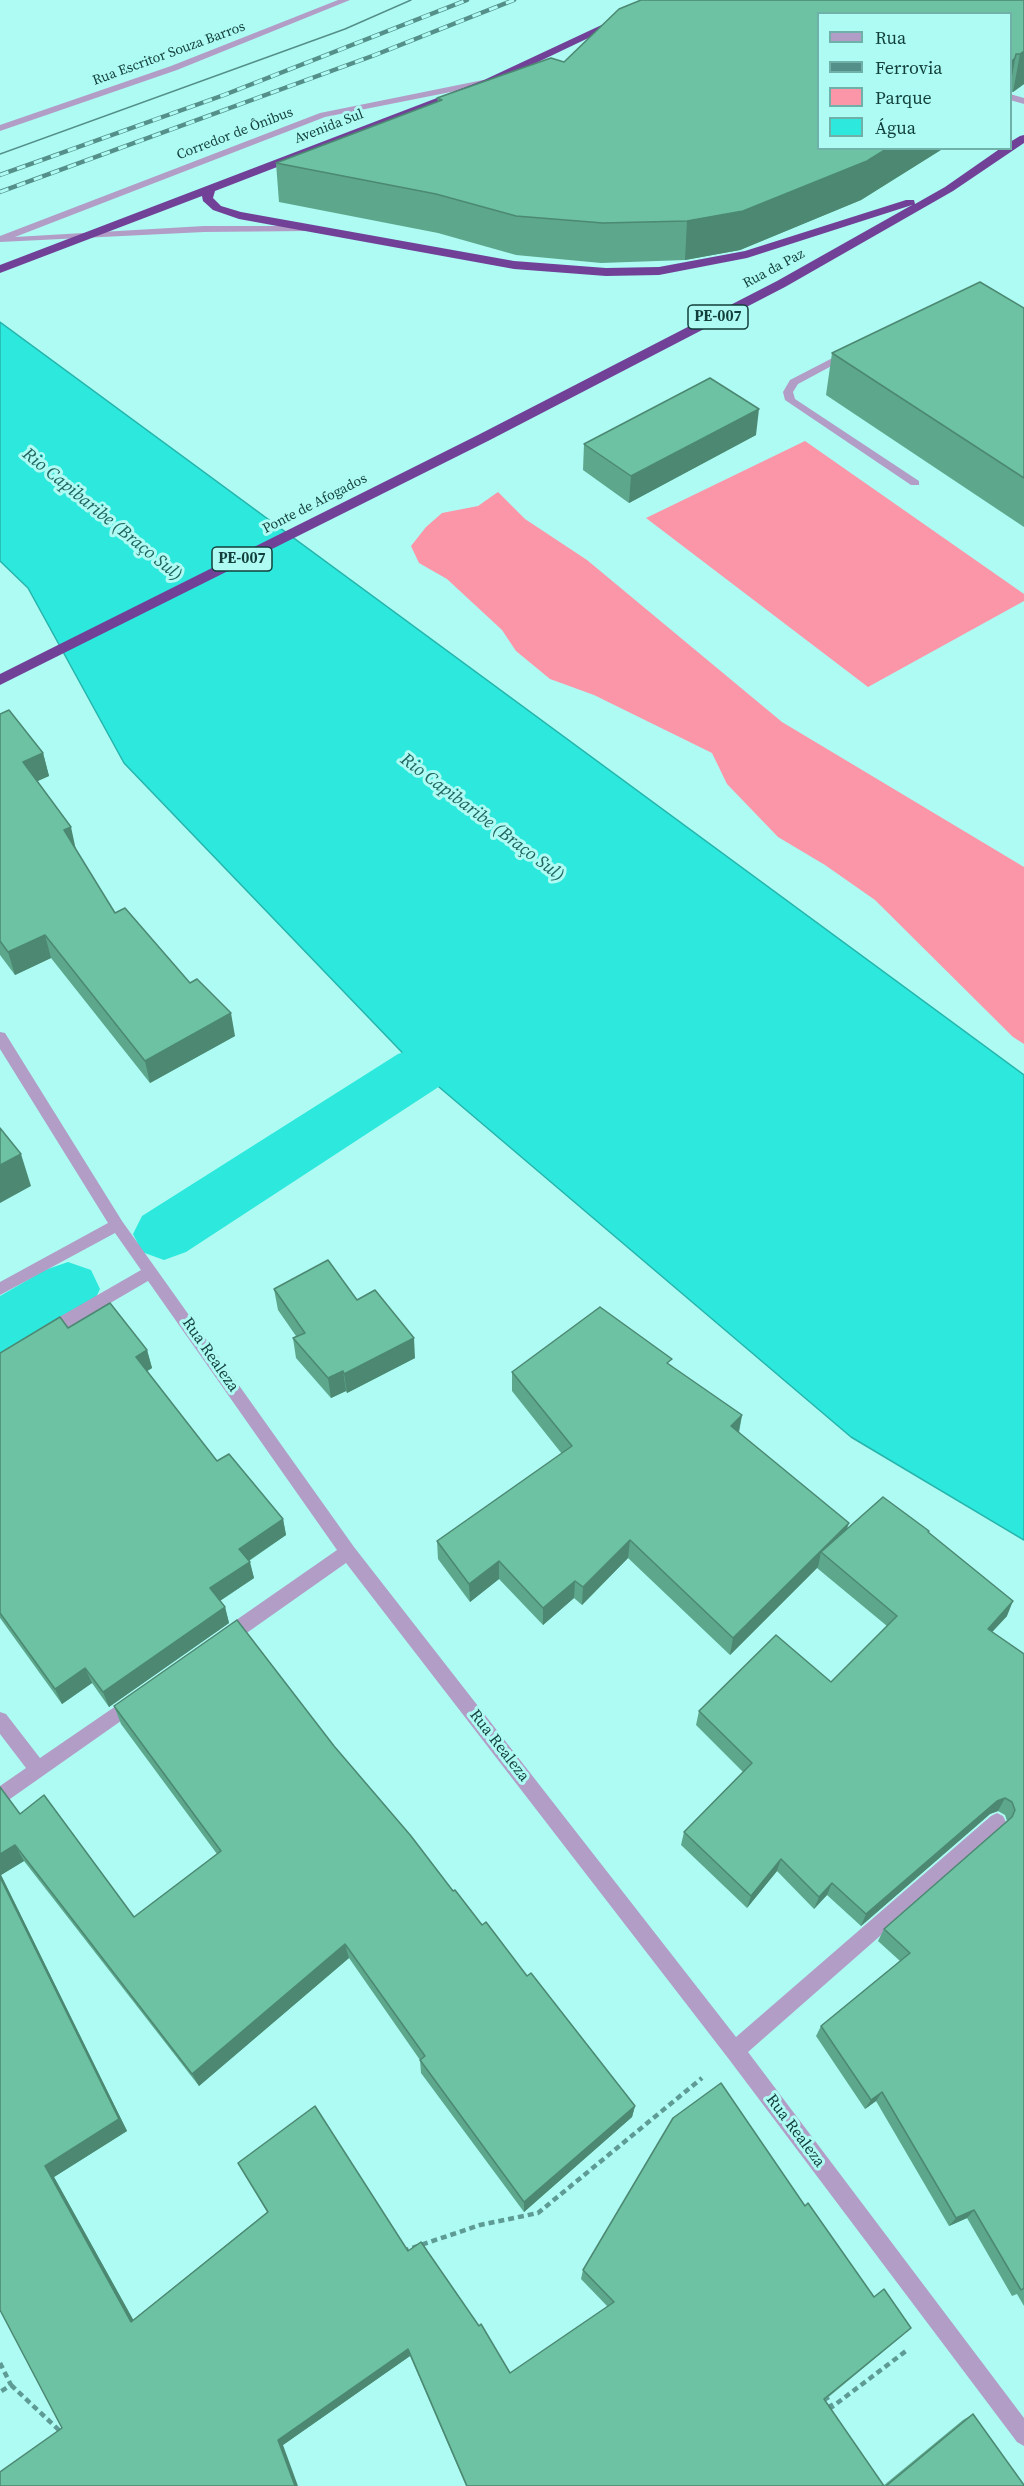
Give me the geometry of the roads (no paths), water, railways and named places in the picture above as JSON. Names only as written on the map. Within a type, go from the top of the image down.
[{"type":"highway","name":"Avenida Sul","points":[[5,267],[488,82],[663,0]]},
{"type":"highway","name":"Rua da Paz","points":[[483,438],[781,284],[949,189],[1007,150]]},
{"type":"highway","points":[[210,188],[207,199],[217,208],[304,229],[514,265],[606,272],[659,271],[747,254],[949,189]]},
{"type":"highway","name":"Ponte de Afogados","points":[[0,680],[483,438]]},
{"type":"street","name":"Rua Escritor Souza Barros","points":[[0,128],[174,68],[344,0]]},
{"type":"street","name":"Corredor de Ônibus","points":[[0,239],[323,115],[488,82]]},
{"type":"street","name":"Corredor de Ônibus","points":[[0,239],[80,237],[204,229],[304,229]]},
{"type":"street","points":[[854,350],[794,382],[788,392],[790,400],[915,483]]},
{"type":"street","name":"Rua Realeza","points":[[0,1037],[117,1225],[348,1552],[735,2050],[1024,2436]]},
{"type":"street","points":[[0,1289],[117,1225]]},
{"type":"street","points":[[30,1342],[151,1272]]},
{"type":"street","points":[[212,1647],[348,1552]]},
{"type":"street","points":[[0,1797],[145,1694]]},
{"type":"street","points":[[0,1720],[38,1769]]},
{"type":"street","points":[[735,2050],[997,1822]]},
{"type":"water","name":"Rio Capibaribe (Braço Sul)","points":[[0,322],[1024,1075],[1024,1540],[851,1437],[419,1070],[124,763],[28,588],[0,561]]},
{"type":"waterway","points":[[164,1234],[419,1070]]},
{"type":"waterway","points":[[0,1328],[68,1289]]},
{"type":"tram line","points":[[0,154],[345,29],[411,0]]},
{"type":"railway","points":[[0,175],[224,95],[467,0]]},
{"type":"railway","points":[[0,192],[375,55],[514,0]]}]
